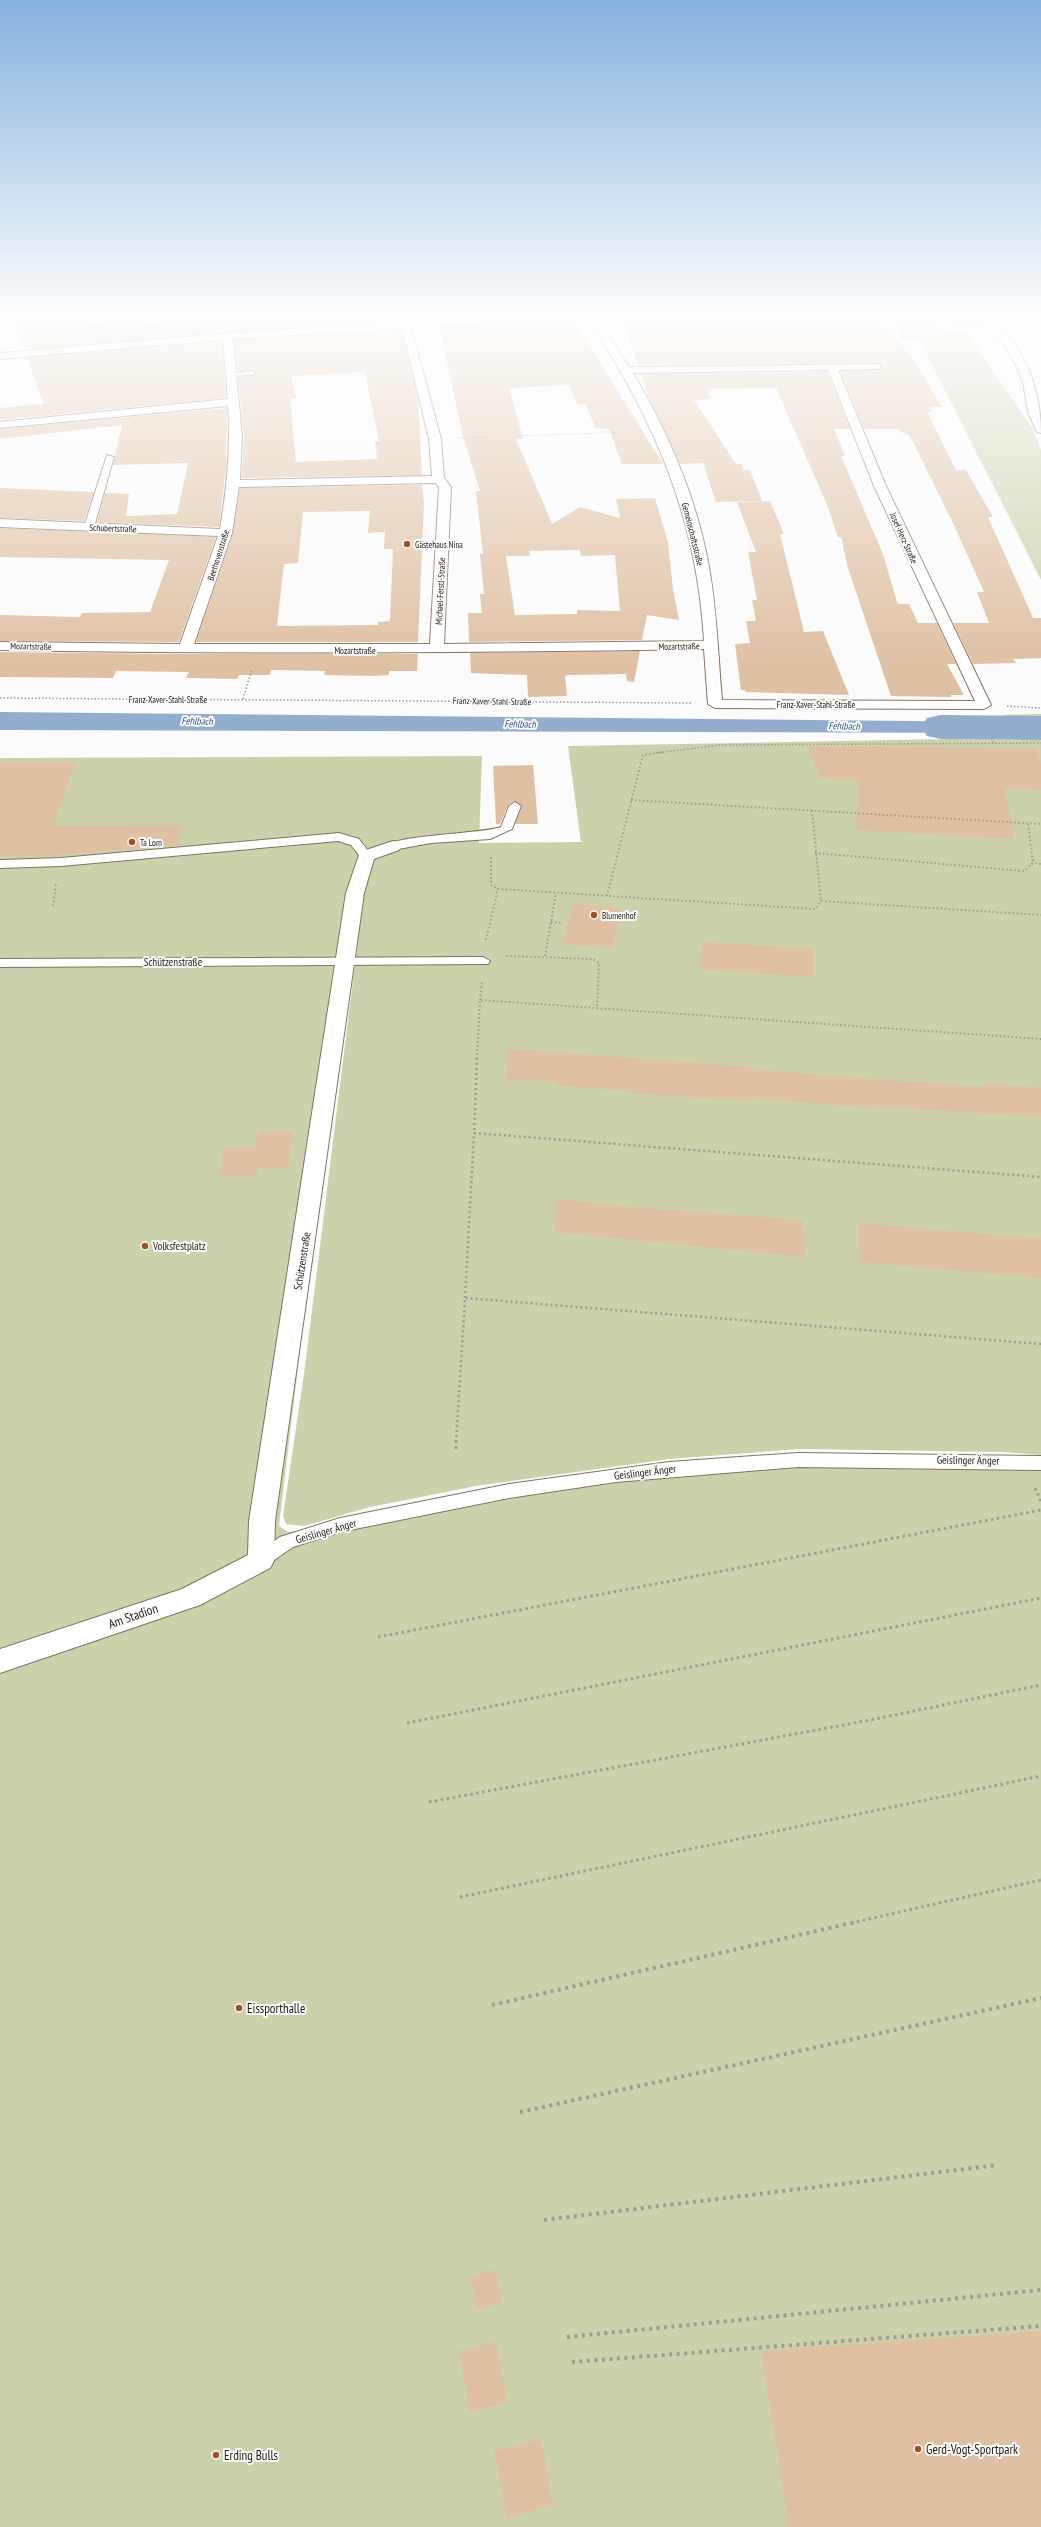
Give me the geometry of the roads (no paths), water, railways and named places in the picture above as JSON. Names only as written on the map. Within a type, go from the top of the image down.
[{"type":"street","name":"Beethovenstraße","points":[[185,650],[226,533],[234,484],[236,434]]},
{"type":"street","name":"Michael-Ferstl-Straße","points":[[434,434],[438,479],[445,487],[437,650]]},
{"type":"street","name":"Gemeinschaftsstraße","points":[[660,434],[675,468],[698,548],[708,604],[715,704]]},
{"type":"street","name":"Josef-Herz-Straße","points":[[860,434],[896,522],[984,705]]},
{"type":"street","points":[[234,484],[438,479]]},
{"type":"street","name":"Schubertstraße","points":[[0,523],[226,533]]},
{"type":"street","name":"Mozartstraße","points":[[0,646],[185,650],[437,650],[710,645]]},
{"type":"street","name":"Franz-Xaver-Stahl-Straße","points":[[715,704],[984,705]]},
{"type":"street","points":[[366,856],[393,846]]},
{"type":"street","name":"Schützenstraße","points":[[261,1561],[262,1522],[347,962],[356,893],[366,856]]},
{"type":"street","name":"Am Stadion","points":[[0,1661],[191,1597],[261,1561]]},
{"type":"lane","points":[[89,527],[110,457]]},
{"type":"lane","points":[[393,846],[431,840],[490,835],[506,829],[515,806]]},
{"type":"lane","points":[[0,864],[61,862],[340,837],[355,842],[366,856]]},
{"type":"lane","points":[[347,962],[483,959]]},
{"type":"lane","name":"Schützenstraße","points":[[0,963],[347,962]]},
{"type":"lane","name":"Geislinger Änger","points":[[261,1561],[287,1542],[340,1525],[501,1493],[623,1474],[798,1460],[1041,1463]]},
{"type":"water","points":[[0,712],[1011,722],[1032,733],[0,730]]},
{"type":"waterway","name":"Fehlbach","points":[[941,727],[1041,728]]},
{"type":"place","name":"Gästehaus Nina","points":[[407,544]]},
{"type":"place","name":"Ta Lom","points":[[132,842]]},
{"type":"place","name":"Blumenhof","points":[[594,915]]},
{"type":"place","name":"Volksfestplatz","points":[[145,1246]]},
{"type":"place","name":"Eissporthalle","points":[[239,2008]]},
{"type":"place","name":"Gerd-Vogt-Sportpark","points":[[918,2449]]},
{"type":"place","name":"Erding Bulls","points":[[216,2455]]}]
